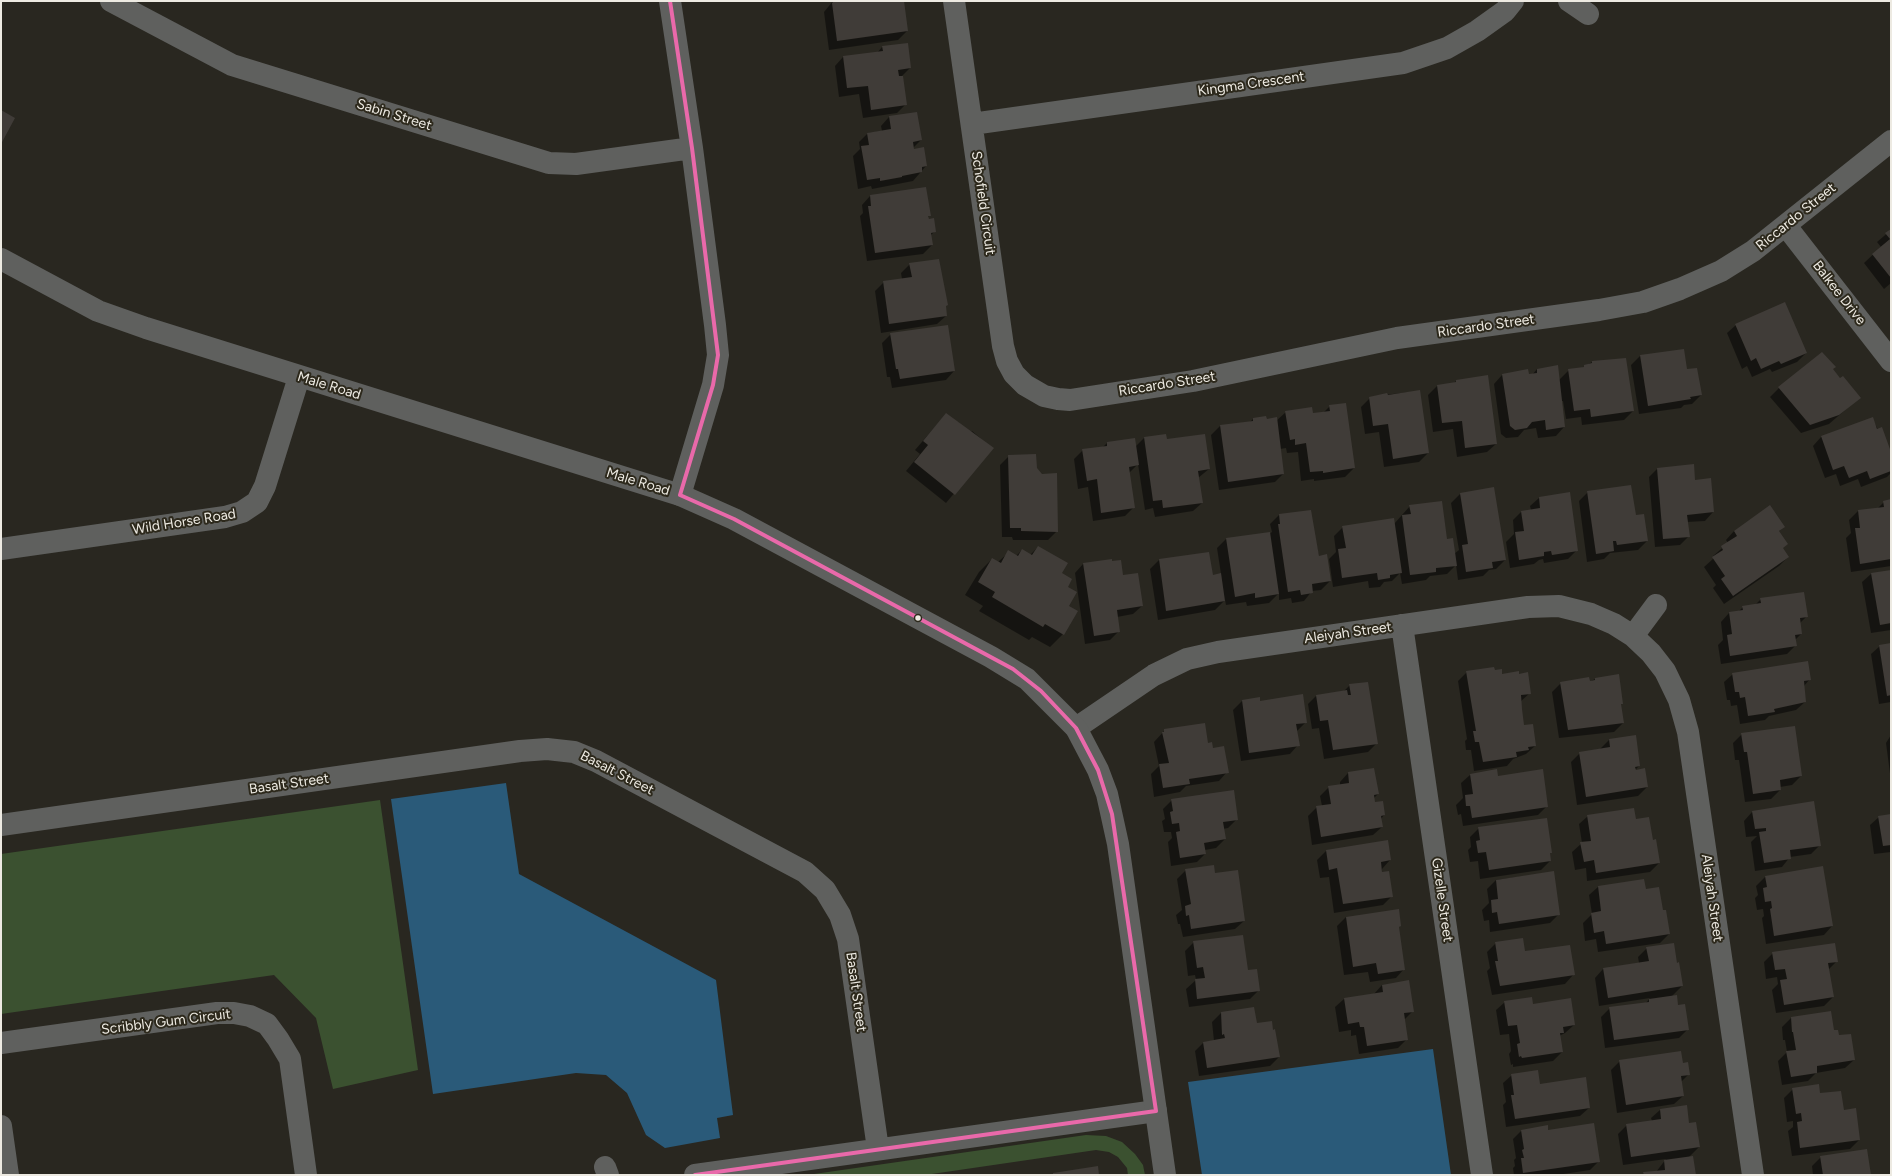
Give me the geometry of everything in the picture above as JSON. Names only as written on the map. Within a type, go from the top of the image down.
[{"type":"street","name":"Sabin Street","points":[[111,1],[232,65],[548,163],[576,164],[692,148]]},
{"type":"street","points":[[670,1],[692,148],[718,355],[713,385],[680,495]]},
{"type":"street","name":"Schofield Circuit","points":[[954,1],[1003,346],[1007,361],[1014,374],[1025,385],[1036,392]]},
{"type":"street","name":"Kingma Crescent","points":[[972,124],[1403,63],[1447,48],[1476,31],[1505,11],[1513,1]]},
{"type":"street","points":[[1569,1],[1588,14]]},
{"type":"street","name":"Riccardo Street","points":[[1036,392],[1058,399],[1070,400],[1236,373],[1397,338],[1599,310],[1643,302],[1680,289],[1721,271],[1753,252],[1891,141]]},
{"type":"street","name":"Balkee Drive","points":[[1786,226],[1891,361]]},
{"type":"street","name":"Male Road","points":[[1,259],[98,311],[299,377],[680,495],[734,519],[1013,669],[1041,691],[1076,728],[1098,770],[1112,814],[1165,1175]]},
{"type":"street","name":"Wild Horse Road","points":[[1,549],[225,517],[242,512],[257,502],[266,486],[299,377]]},
{"type":"street","points":[[1633,636],[1656,605]]},
{"type":"street","name":"Aleiyah Street","points":[[1076,728],[1154,675],[1187,659],[1218,652],[1528,607],[1560,606],[1591,614],[1614,624],[1633,636],[1651,653],[1665,671],[1680,700],[1688,732],[1753,1175]]},
{"type":"street","name":"Gizelle Street","points":[[1402,625],[1482,1175]]},
{"type":"street","name":"Basalt Street","points":[[1,825],[520,751],[547,749],[574,752],[596,761],[805,872],[826,890],[840,915],[848,939],[878,1149]]},
{"type":"street","name":"Scribbly Gum Circuit","points":[[1,1043],[216,1013],[234,1013],[250,1016],[267,1024],[290,1059],[306,1175]]},
{"type":"street","points":[[695,1175],[1156,1111]]},
{"type":"street","points":[[1,1126],[8,1175]]},
{"type":"green space","points":[[380,800],[418,1070],[333,1089],[316,1018],[274,975],[1,1014],[1,854]]},
{"type":"green space","points":[[1086,1135],[1106,1136],[1122,1142],[1135,1154],[1143,1165],[1145,1175],[1128,1175],[1127,1168],[1118,1157],[1109,1152],[1096,1150],[925,1175],[807,1175]]},
{"type":"water","points":[[506,783],[519,874],[716,980],[733,1115],[717,1118],[720,1138],[665,1148],[646,1135],[627,1093],[606,1075],[576,1073],[433,1094],[391,799]]},
{"type":"water","points":[[1433,1049],[1451,1175],[1202,1175],[1188,1082]]},
{"type":"building","points":[[834,1],[904,1],[908,31],[837,41],[832,3]]},
{"type":"building","points":[[908,43],[911,68],[898,70],[899,76],[903,76],[907,105],[871,110],[868,86],[847,88],[843,56],[883,51],[882,46]]},
{"type":"building","points":[[1,110],[15,118],[1,144]]},
{"type":"building","points":[[917,112],[922,140],[913,142],[914,149],[924,147],[927,166],[922,167],[922,172],[902,177],[880,181],[880,178],[867,180],[861,146],[869,145],[867,133],[891,129],[889,116]]},
{"type":"building","points":[[926,187],[931,216],[928,216],[929,219],[934,218],[936,232],[931,233],[933,245],[875,253],[868,206],[871,206],[870,195]]},
{"type":"building","points":[[1891,229],[1891,278],[1872,254],[1890,239],[1885,233]]},
{"type":"building","points":[[939,259],[948,305],[946,306],[947,316],[889,324],[883,281],[912,277],[909,263]]},
{"type":"building","points":[[1785,302],[1807,353],[1781,364],[1779,361],[1761,369],[1756,358],[1751,361],[1735,324]]},
{"type":"building","points":[[948,325],[955,371],[900,379],[898,369],[896,369],[890,333]]},
{"type":"building","points":[[1684,349],[1687,369],[1697,368],[1702,395],[1690,397],[1691,399],[1648,406],[1640,355]]},
{"type":"building","points":[[1822,352],[1836,367],[1833,369],[1840,378],[1843,376],[1861,398],[1839,415],[1810,425],[1778,387]]},
{"type":"building","points":[[1626,358],[1634,411],[1591,417],[1590,409],[1574,411],[1568,369],[1584,367],[1584,365],[1592,363],[1592,361]]},
{"type":"building","points":[[1558,365],[1565,427],[1546,430],[1545,420],[1532,422],[1527,428],[1515,430],[1510,426],[1502,374],[1528,369],[1529,374],[1537,373],[1537,369]]},
{"type":"building","points":[[1488,375],[1497,444],[1465,448],[1462,421],[1442,423],[1437,385],[1456,382],[1456,380]]},
{"type":"building","points":[[1420,390],[1429,453],[1393,459],[1388,424],[1373,426],[1369,397],[1387,393],[1388,395]]},
{"type":"building","points":[[1346,403],[1355,468],[1323,473],[1323,471],[1310,472],[1306,443],[1295,445],[1295,439],[1290,440],[1285,411],[1312,407],[1313,413],[1330,411],[1329,405]]},
{"type":"building","points":[[946,413],[994,448],[955,495],[914,462],[928,445],[923,441]]},
{"type":"building","points":[[1266,416],[1267,419],[1277,417],[1284,474],[1228,482],[1220,425],[1253,421],[1253,418]]},
{"type":"building","points":[[1873,417],[1877,429],[1882,427],[1891,452],[1891,471],[1870,479],[1867,471],[1849,478],[1844,466],[1833,470],[1821,436]]},
{"type":"building","points":[[1166,434],[1167,439],[1205,434],[1210,469],[1198,471],[1203,503],[1163,508],[1162,500],[1153,501],[1144,437]]},
{"type":"building","points":[[1135,438],[1139,465],[1129,467],[1135,508],[1101,513],[1097,479],[1087,481],[1082,449],[1107,446],[1107,442]]},
{"type":"building","points":[[1036,454],[1037,468],[1042,474],[1057,473],[1058,532],[1021,531],[1021,528],[1010,528],[1008,455]]},
{"type":"building","points":[[1694,464],[1695,480],[1711,478],[1714,512],[1687,515],[1690,537],[1663,539],[1657,468]]},
{"type":"building","points":[[1631,485],[1636,515],[1644,514],[1648,541],[1617,545],[1616,541],[1613,541],[1614,551],[1596,554],[1587,491]]},
{"type":"building","points":[[1494,487],[1506,560],[1492,562],[1493,568],[1466,572],[1462,545],[1468,544],[1460,493]]},
{"type":"building","points":[[1570,492],[1578,551],[1552,555],[1551,551],[1544,552],[1544,556],[1519,560],[1515,532],[1524,531],[1521,511],[1540,508],[1539,497]]},
{"type":"building","points":[[1891,499],[1891,559],[1860,564],[1855,528],[1860,528],[1858,510],[1884,507],[1883,501]]},
{"type":"building","points":[[1442,501],[1447,539],[1453,538],[1457,566],[1436,568],[1436,572],[1410,575],[1402,515],[1411,514],[1409,505]]},
{"type":"building","points":[[1770,505],[1785,527],[1779,531],[1788,544],[1783,548],[1789,557],[1733,596],[1721,579],[1725,576],[1712,557],[1723,550],[1721,546],[1737,536],[1734,531]]},
{"type":"building","points":[[1311,510],[1319,556],[1327,554],[1331,581],[1312,584],[1313,593],[1301,595],[1300,590],[1288,592],[1278,524],[1280,524],[1279,514]]},
{"type":"building","points":[[1394,518],[1402,573],[1390,575],[1390,578],[1378,580],[1377,573],[1342,578],[1338,549],[1346,548],[1342,526]]},
{"type":"building","points":[[1270,532],[1279,594],[1255,598],[1255,593],[1235,597],[1226,538]]},
{"type":"building","points":[[1038,546],[1068,563],[1062,573],[1072,579],[1068,587],[1077,592],[1069,606],[1078,611],[1064,635],[1045,624],[1043,627],[992,597],[995,592],[978,582],[992,558],[1001,563],[1008,550],[1018,556],[1022,549],[1032,555]]},
{"type":"building","points":[[1209,552],[1213,575],[1221,573],[1225,601],[1166,611],[1159,559]]},
{"type":"building","points":[[1112,559],[1112,561],[1121,560],[1123,575],[1138,573],[1143,606],[1117,610],[1120,632],[1094,636],[1083,563]]},
{"type":"building","points":[[1891,570],[1891,623],[1880,625],[1871,573]]},
{"type":"building","points":[[1804,592],[1808,617],[1800,618],[1802,634],[1795,635],[1797,646],[1730,656],[1727,635],[1732,634],[1729,612],[1743,610],[1742,606],[1761,603],[1760,598]]},
{"type":"building","points":[[1891,643],[1891,695],[1887,696],[1879,645]]},
{"type":"building","points":[[1808,661],[1811,680],[1804,681],[1806,702],[1774,709],[1775,712],[1748,716],[1745,697],[1740,698],[1739,692],[1735,692],[1732,673]]},
{"type":"building","points":[[1494,667],[1495,670],[1502,669],[1502,674],[1519,671],[1519,674],[1528,672],[1531,694],[1521,695],[1522,709],[1524,725],[1533,724],[1536,746],[1528,747],[1529,750],[1516,752],[1517,757],[1483,762],[1479,742],[1475,742],[1473,731],[1476,731],[1466,671]]},
{"type":"building","points":[[1619,674],[1624,723],[1568,730],[1560,682],[1589,677],[1590,681],[1595,680],[1595,678]]},
{"type":"building","points":[[1368,682],[1378,744],[1333,750],[1328,720],[1320,721],[1316,695],[1347,690],[1348,695],[1351,695],[1349,684]]},
{"type":"building","points":[[1303,694],[1307,723],[1296,724],[1300,746],[1249,753],[1242,700],[1260,697],[1260,701]]},
{"type":"building","points":[[1205,723],[1208,743],[1212,742],[1213,748],[1224,746],[1229,773],[1189,779],[1190,784],[1163,788],[1159,764],[1169,763],[1162,732],[1164,732],[1164,729]]},
{"type":"building","points":[[1795,726],[1802,776],[1780,780],[1781,790],[1753,794],[1747,752],[1744,752],[1741,733]]},
{"type":"building","points":[[1636,735],[1640,766],[1635,767],[1636,770],[1645,768],[1648,787],[1586,797],[1579,752],[1610,747],[1609,739]]},
{"type":"building","points":[[1374,768],[1379,794],[1374,795],[1375,802],[1383,801],[1385,815],[1381,816],[1383,827],[1321,837],[1316,806],[1331,804],[1328,786],[1349,783],[1348,772]]},
{"type":"building","points":[[1497,769],[1498,776],[1543,769],[1548,807],[1472,818],[1470,806],[1466,806],[1465,795],[1473,794],[1470,774]]},
{"type":"building","points":[[1234,790],[1238,820],[1223,822],[1226,839],[1204,843],[1206,854],[1180,858],[1176,832],[1180,831],[1179,823],[1172,824],[1170,812],[1173,811],[1171,799]]},
{"type":"building","points":[[1814,801],[1821,846],[1790,850],[1791,859],[1764,863],[1759,832],[1766,831],[1766,828],[1755,829],[1752,811]]},
{"type":"building","points":[[1634,808],[1636,819],[1649,817],[1653,840],[1656,839],[1660,863],[1596,873],[1594,860],[1584,862],[1580,842],[1591,841],[1587,815]]},
{"type":"building","points":[[1891,814],[1891,845],[1883,846],[1878,816]]},
{"type":"building","points":[[1547,818],[1552,853],[1550,853],[1551,861],[1489,870],[1486,852],[1478,853],[1476,841],[1480,840],[1478,827]]},
{"type":"building","points":[[1388,840],[1391,860],[1381,862],[1382,872],[1389,871],[1393,897],[1343,904],[1337,868],[1329,870],[1326,850]]},
{"type":"building","points":[[1214,865],[1215,873],[1238,870],[1245,921],[1191,929],[1189,915],[1186,916],[1185,906],[1191,904],[1185,869]]},
{"type":"building","points":[[1823,866],[1833,926],[1774,936],[1770,909],[1772,908],[1771,901],[1765,902],[1763,888],[1767,887],[1765,876]]},
{"type":"building","points":[[1554,871],[1560,915],[1499,924],[1497,912],[1492,913],[1491,900],[1498,899],[1496,880]]},
{"type":"building","points":[[1644,879],[1646,889],[1659,887],[1663,910],[1666,910],[1670,934],[1606,944],[1604,931],[1594,933],[1591,913],[1601,911],[1598,886]]},
{"type":"building","points":[[1399,909],[1401,926],[1399,927],[1405,970],[1378,974],[1376,963],[1353,967],[1346,917]]},
{"type":"building","points":[[1243,935],[1248,970],[1257,969],[1260,991],[1197,999],[1195,979],[1205,978],[1203,967],[1197,968],[1193,941]]},
{"type":"building","points":[[1523,938],[1525,951],[1570,945],[1575,975],[1500,986],[1495,961],[1498,961],[1495,942]]},
{"type":"building","points":[[1674,943],[1683,986],[1608,998],[1603,968],[1649,961],[1646,947]]},
{"type":"building","points":[[1835,943],[1838,962],[1828,963],[1834,997],[1784,1005],[1780,980],[1787,979],[1785,969],[1775,970],[1772,952]]},
{"type":"building","points":[[1409,980],[1414,1012],[1404,1013],[1408,1040],[1367,1046],[1364,1027],[1360,1027],[1359,1022],[1348,1024],[1344,998],[1383,992],[1382,985]]},
{"type":"building","points":[[1677,995],[1678,1005],[1685,1004],[1689,1030],[1614,1040],[1609,1007],[1649,1002],[1649,999]]},
{"type":"building","points":[[1532,997],[1533,1004],[1571,998],[1575,1025],[1563,1027],[1564,1033],[1560,1033],[1563,1052],[1522,1058],[1521,1056],[1519,1057],[1517,1044],[1520,1043],[1517,1025],[1508,1026],[1504,1001]]},
{"type":"building","points":[[1254,1007],[1257,1023],[1272,1021],[1280,1057],[1207,1068],[1203,1042],[1225,1038],[1224,1034],[1222,1035],[1221,1012]]},
{"type":"building","points":[[1831,1011],[1834,1030],[1838,1030],[1839,1035],[1851,1034],[1855,1060],[1817,1066],[1817,1073],[1791,1077],[1786,1051],[1796,1050],[1792,1032],[1791,1017]]},
{"type":"building","points":[[1681,1051],[1683,1063],[1688,1062],[1690,1075],[1681,1076],[1684,1096],[1626,1105],[1619,1060]]},
{"type":"building","points":[[1538,1070],[1540,1084],[1586,1077],[1590,1108],[1515,1119],[1511,1095],[1514,1095],[1511,1074]]},
{"type":"building","points":[[1819,1084],[1820,1093],[1841,1091],[1844,1110],[1856,1108],[1860,1140],[1800,1148],[1797,1122],[1802,1121],[1801,1113],[1796,1114],[1792,1088]]},
{"type":"building","points":[[1687,1105],[1689,1123],[1696,1122],[1700,1147],[1631,1157],[1626,1124],[1661,1119],[1660,1109]]},
{"type":"building","points":[[1594,1123],[1600,1162],[1523,1173],[1521,1158],[1524,1158],[1522,1150],[1524,1149],[1521,1130],[1548,1125],[1548,1130]]},
{"type":"building","points":[[1867,1149],[1871,1175],[1823,1175],[1820,1156]]},
{"type":"building","points":[[1693,1156],[1696,1175],[1644,1175],[1643,1172],[1665,1170],[1664,1160]]},
{"type":"building","points":[[1098,1166],[1099,1175],[1053,1175],[1053,1173]]},
{"type":"transit line","points":[[670,1],[692,148],[718,355],[713,385],[680,495],[734,519],[1013,669],[1041,691],[1076,728],[1098,770],[1112,814],[1156,1111],[695,1175]]}]
